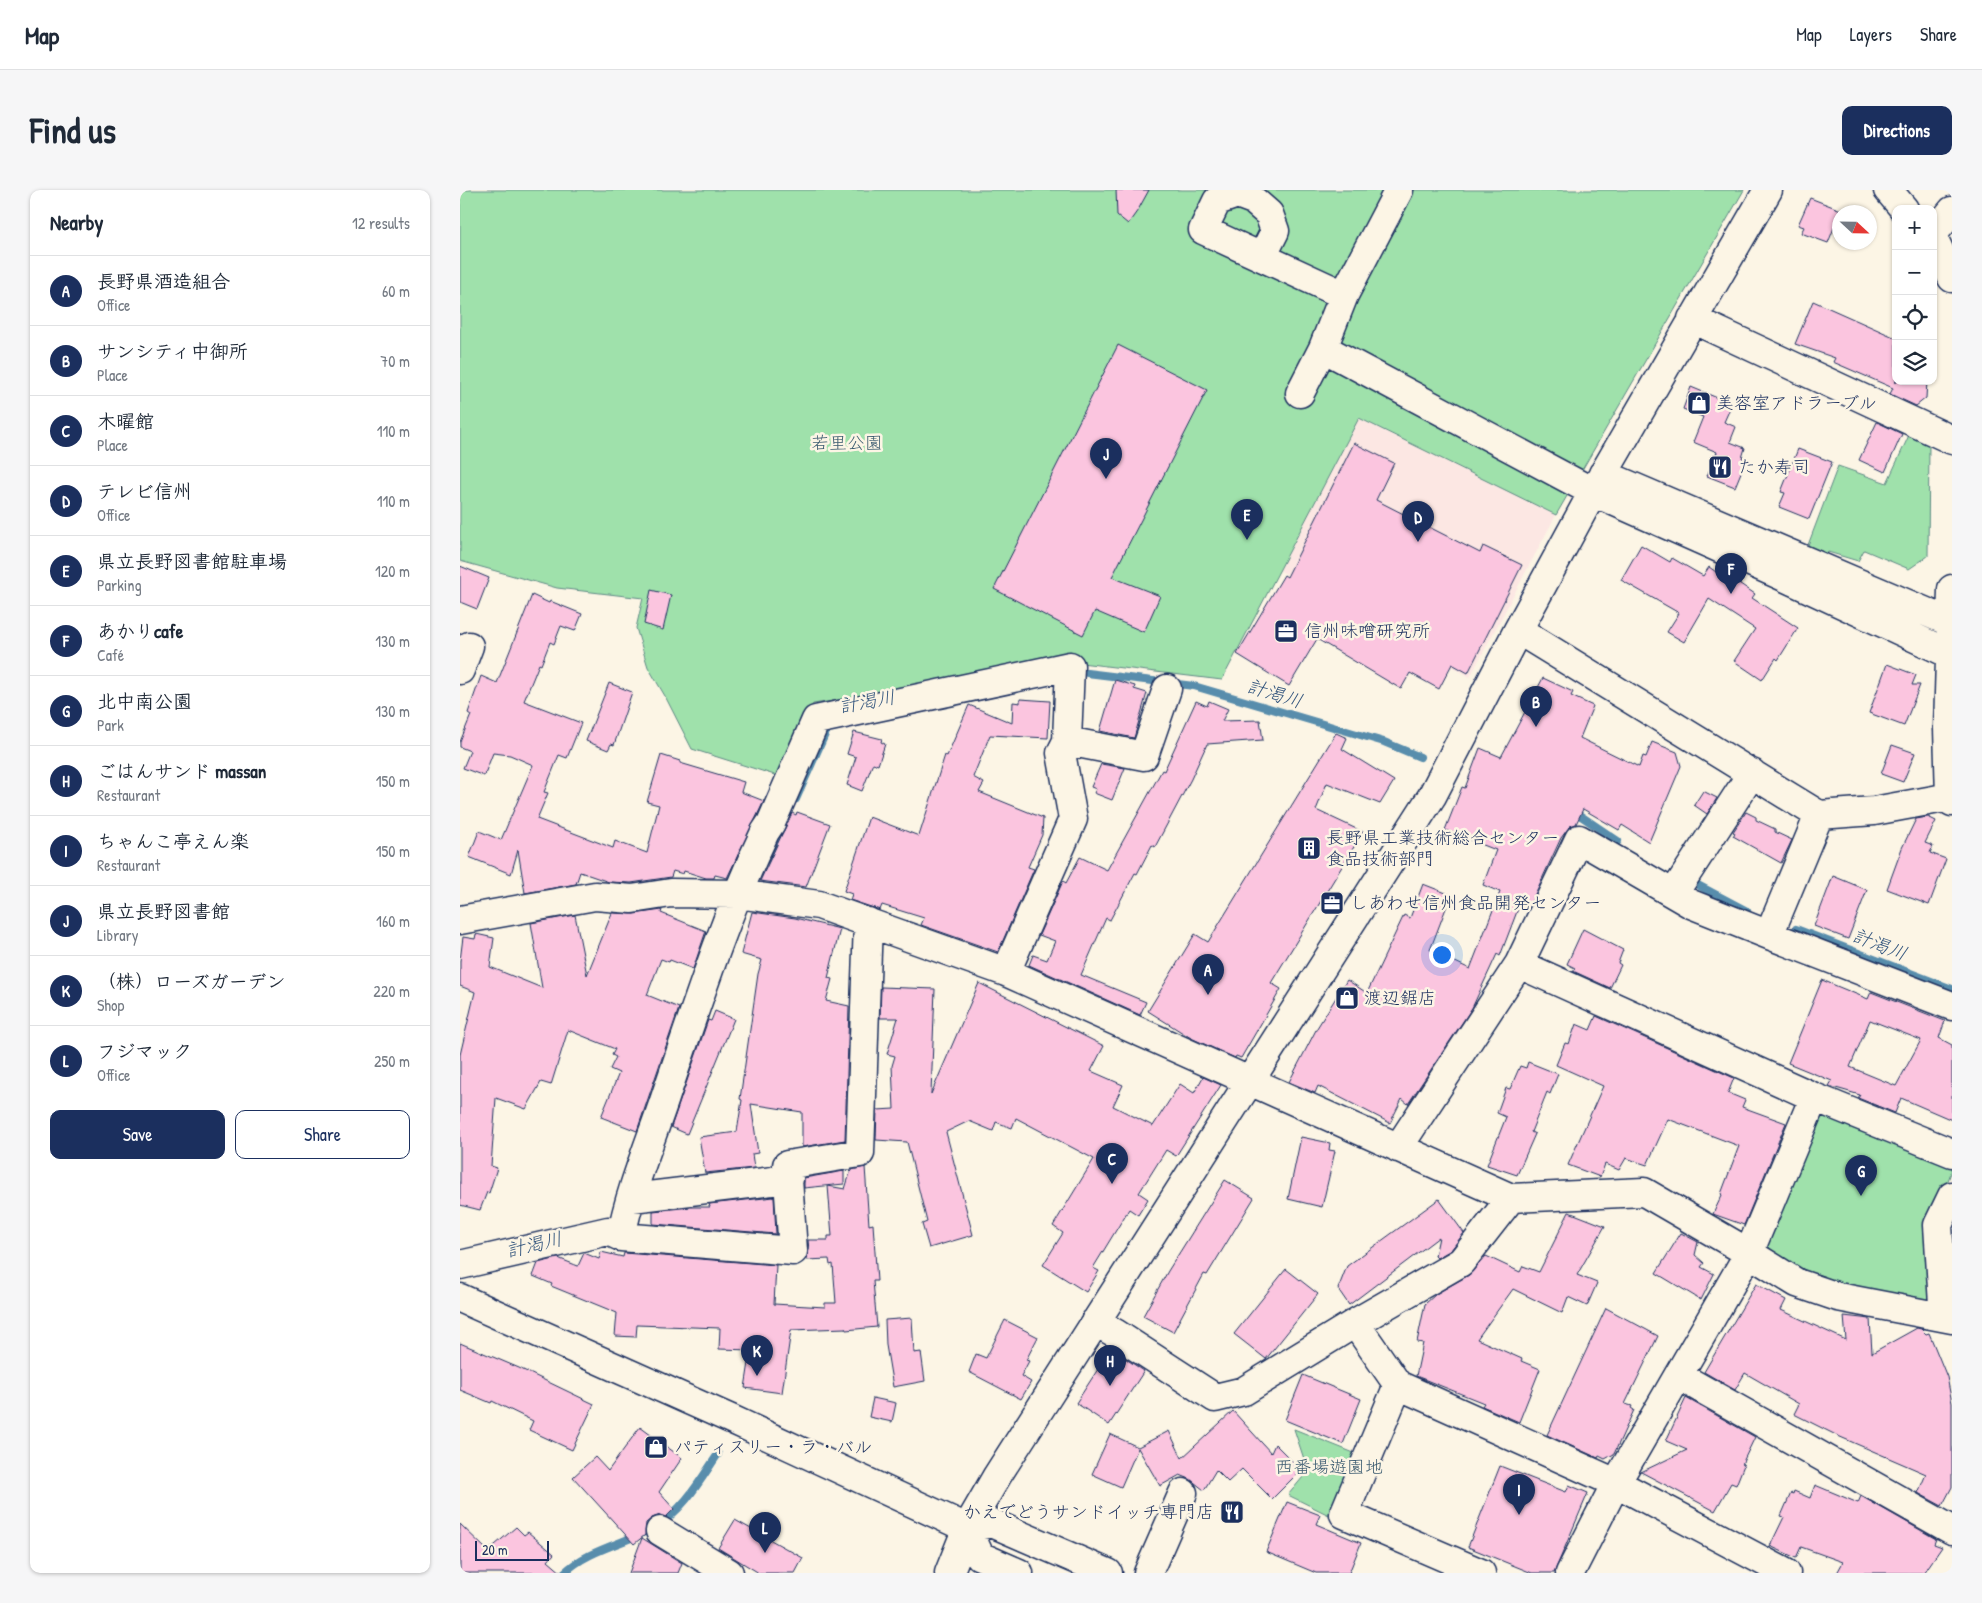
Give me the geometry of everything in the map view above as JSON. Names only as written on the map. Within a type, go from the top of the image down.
[{"type":"street","points":[[1300,394],[1323,348],[1344,295],[1399,190]]},
{"type":"street","points":[[949,1573],[967,1528],[997,1476],[1432,796],[1518,630],[1598,483],[1768,190]]},
{"type":"street","points":[[1888,190],[1901,205]]},
{"type":"street","points":[[1937,231],[1952,211]]},
{"type":"street","points":[[1937,245],[1952,278]]},
{"type":"street","points":[[1262,257],[1344,295]]},
{"type":"street","points":[[1692,319],[1952,440]]},
{"type":"street","points":[[1323,348],[1950,654]]},
{"type":"street","points":[[1598,483],[1951,622]]},
{"type":"street","points":[[1518,630],[1819,814],[1874,811],[1951,800],[1948,728],[1952,589]]},
{"type":"street","points":[[621,1237],[632,1198],[702,990],[737,894],[761,840],[771,823],[816,720],[1070,666],[1067,741],[1061,753],[1073,819],[1006,972]]},
{"type":"street","points":[[1067,741],[1144,756],[1167,689]]},
{"type":"street","points":[[1674,893],[1752,773]]},
{"type":"street","points":[[1768,936],[1819,814]]},
{"type":"street","points":[[1398,1148],[1519,964],[1579,839],[1691,904],[1768,936],[1952,1006]]},
{"type":"street","points":[[460,920],[595,896],[632,899],[671,893],[737,894],[819,905],[1006,972],[1511,1198],[1644,1192],[1750,1253],[1797,1283],[1838,1297],[1947,1311],[1935,1224],[1952,1196]]},
{"type":"street","points":[[460,1265],[608,1231],[621,1237],[793,1251],[787,1165],[860,1153],[868,922]]},
{"type":"street","points":[[1519,964],[1814,1097],[1952,1153]]},
{"type":"street","points":[[1570,1573],[1616,1483],[1750,1253],[1814,1097]]},
{"type":"street","points":[[632,1198],[789,1179]]},
{"type":"street","points":[[1095,1322],[1215,1398],[1244,1390],[1354,1323],[1461,1262],[1511,1198]]},
{"type":"street","points":[[460,1298],[740,1423],[967,1528],[992,1522],[1108,1573]]},
{"type":"street","points":[[1354,1323],[1398,1385],[1616,1483],[1786,1573]]},
{"type":"street","points":[[1679,1376],[1952,1530]]},
{"type":"street","points":[[1398,1385],[1344,1514],[1481,1573]]},
{"type":"street","points":[[1148,1573],[1183,1493]]},
{"type":"street","points":[[967,1528],[980,1556],[1019,1573]]},
{"type":"street","points":[[660,1531],[697,1565],[729,1573]]},
{"type":"shaded area","points":[[1358,418],[1556,515],[1470,677],[1279,570]]},
{"type":"green space","name":"若里公園","points":[[460,190],[1744,190],[1556,515],[1359,418],[1222,680],[1081,663],[813,704],[781,777],[692,749],[648,667],[636,628],[643,598],[557,588],[460,561]]},
{"type":"green space","points":[[1910,433],[1929,443],[1928,556],[1909,569],[1864,550],[1858,561],[1828,552],[1825,559],[1794,582],[1838,466],[1887,483]]},
{"type":"green space","points":[[1826,1111],[1952,1165],[1952,1170],[1932,1223],[1933,1303],[1818,1280],[1785,1265],[1762,1239],[1817,1117]]},
{"type":"green space","name":"西番場遊園地","points":[[1294,1429],[1359,1455],[1333,1517],[1288,1495],[1308,1471]]},
{"type":"building","points":[[1116,190],[1149,190],[1128,224],[1117,215]]},
{"type":"building","points":[[1810,198],[1832,207],[1832,233],[1828,243],[1801,233],[1804,227],[1798,225]]},
{"type":"building","points":[[1813,301],[1892,336],[1892,385],[1927,385],[1926,398],[1916,406],[1890,394],[1893,388],[1833,362],[1835,358],[1795,344]]},
{"type":"building","points":[[1118,345],[1207,390],[1112,577],[1160,596],[1144,632],[1095,611],[1083,635],[994,589]]},
{"type":"building","points":[[1691,387],[1732,404],[1724,422],[1736,427],[1730,442],[1745,448],[1742,458],[1746,460],[1735,487],[1707,476],[1717,452],[1693,442],[1703,417],[1683,409]]},
{"type":"building","points":[[1877,422],[1902,434],[1885,472],[1859,460]]},
{"type":"building","points":[[1354,443],[1394,463],[1376,500],[1480,553],[1483,546],[1522,565],[1468,673],[1452,664],[1439,689],[1410,673],[1401,689],[1317,639],[1289,686],[1237,654],[1284,575],[1287,577]]},
{"type":"building","points":[[1798,449],[1832,462],[1809,519],[1779,507],[1785,493],[1781,492]]},
{"type":"building","points":[[1641,545],[1670,562],[1672,558],[1703,576],[1709,567],[1719,574],[1721,571],[1755,594],[1752,598],[1798,628],[1778,660],[1776,658],[1762,680],[1734,661],[1755,629],[1709,599],[1684,642],[1667,632],[1679,613],[1621,580]]},
{"type":"building","points":[[460,566],[489,578],[477,609],[460,602]]},
{"type":"building","points":[[651,590],[671,595],[663,630],[644,624]]},
{"type":"building","points":[[532,595],[582,614],[575,631],[561,626],[554,644],[550,642],[524,701],[581,723],[567,758],[559,755],[544,792],[548,793],[537,819],[613,848],[615,841],[647,853],[659,805],[647,802],[661,755],[680,761],[680,763],[744,782],[741,792],[764,801],[727,878],[715,875],[714,878],[706,878],[684,871],[683,874],[673,871],[671,877],[631,883],[609,882],[580,872],[576,884],[525,893],[518,850],[511,874],[469,857],[479,831],[501,840],[533,765],[510,755],[493,753],[484,776],[463,768],[470,751],[460,747],[460,742],[471,715],[468,713],[481,676],[497,683]]},
{"type":"building","points":[[1887,664],[1916,675],[1912,685],[1920,685],[1904,726],[1869,713]]},
{"type":"building","points":[[1543,678],[1573,692],[1571,696],[1593,706],[1580,738],[1639,767],[1643,756],[1646,757],[1652,742],[1677,752],[1681,766],[1649,842],[1622,825],[1619,830],[1583,809],[1576,824],[1570,826],[1561,838],[1530,905],[1521,901],[1500,956],[1497,954],[1472,1008],[1408,1104],[1402,1099],[1390,1123],[1318,1086],[1315,1093],[1289,1082],[1317,1028],[1347,980],[1367,993],[1404,915],[1410,918],[1423,884],[1451,895],[1430,950],[1470,969],[1500,892],[1483,885],[1496,850],[1445,830],[1462,787],[1465,788],[1480,748],[1501,757]]},
{"type":"building","points":[[1115,680],[1135,686],[1134,689],[1147,693],[1134,738],[1100,731]]},
{"type":"building","points":[[609,683],[632,692],[614,745],[611,744],[608,750],[586,741]]},
{"type":"building","points":[[1020,699],[1050,701],[1048,738],[990,735],[973,777],[984,783],[979,792],[1043,818],[1042,835],[1028,867],[1034,869],[998,952],[921,925],[924,918],[882,905],[880,910],[850,900],[852,894],[844,891],[869,817],[919,836],[945,755],[947,756],[969,705],[1012,723],[1013,702],[1020,703]]},
{"type":"building","points":[[1196,701],[1207,706],[1209,701],[1228,709],[1222,721],[1260,720],[1263,740],[1207,744],[1155,847],[1152,845],[1110,920],[1106,918],[1081,975],[1146,1002],[1140,1015],[1029,965],[1033,955],[1047,960],[1055,941],[1039,935],[1063,881],[1066,883],[1080,857],[1107,870],[1162,770],[1164,771]]},
{"type":"building","points":[[854,732],[882,739],[881,742],[885,744],[878,765],[873,763],[862,791],[847,785],[856,757],[847,754]]},
{"type":"building","points":[[1336,733],[1347,738],[1342,749],[1394,781],[1380,804],[1327,783],[1316,810],[1363,832],[1271,983],[1281,989],[1241,1058],[1236,1056],[1235,1058],[1191,1038],[1148,1011],[1195,934],[1208,942]]},
{"type":"building","points":[[1892,745],[1915,753],[1903,782],[1881,774]]},
{"type":"building","points":[[1101,764],[1125,768],[1112,800],[1094,793],[1096,789],[1091,787]]},
{"type":"building","points":[[1703,791],[1717,798],[1707,814],[1694,805]]},
{"type":"building","points":[[797,812],[830,824],[806,887],[760,881],[792,813],[796,815]]},
{"type":"building","points":[[1746,812],[1756,817],[1756,820],[1775,829],[1775,832],[1792,840],[1781,863],[1733,836],[1735,833],[1733,832]]},
{"type":"building","points":[[1928,817],[1936,821],[1925,843],[1933,846],[1930,853],[1946,859],[1929,905],[1887,889],[1902,848],[1916,819]]},
{"type":"building","points":[[1833,876],[1867,890],[1848,939],[1814,926]]},
{"type":"building","points":[[662,910],[661,913],[706,931],[693,969],[670,960],[669,962],[661,959],[647,995],[679,1008],[637,1131],[601,1117],[619,1073],[610,1069],[616,1057],[612,1055],[615,1049],[568,1030],[551,1085],[541,1082],[526,1109],[496,1098],[491,1166],[497,1168],[489,1193],[487,1192],[480,1210],[460,1205],[460,1055],[475,992],[460,986],[460,961],[463,937],[475,939],[476,934],[494,938],[490,967],[542,988],[531,923],[575,915],[587,975],[612,913],[634,914]]},
{"type":"building","points":[[752,912],[795,918],[840,929],[828,978],[832,979],[826,1001],[849,1006],[845,1140],[802,1147],[802,1112],[751,1104],[758,1153],[752,1154],[754,1168],[705,1173],[699,1137],[737,1132],[758,974],[762,960],[741,954]]},
{"type":"building","points":[[1583,929],[1623,950],[1618,963],[1621,965],[1610,988],[1573,971],[1575,968],[1567,964]]},
{"type":"building","points":[[1822,980],[1868,999],[1871,992],[1945,1021],[1939,1038],[1952,1045],[1952,1120],[1901,1098],[1895,1113],[1858,1098],[1860,1095],[1829,1086],[1832,1081],[1788,1063]],"holes":[[[1870,1020],[1921,1040],[1896,1086],[1850,1067]]]},
{"type":"building","points":[[979,983],[1104,1046],[1091,1071],[1123,1085],[1113,1106],[1153,1126],[1180,1084],[1194,1093],[1203,1077],[1221,1085],[1176,1156],[1166,1150],[1139,1193],[1148,1199],[1138,1215],[1129,1209],[1093,1268],[1099,1271],[1086,1292],[1043,1265],[1063,1233],[1053,1226],[1094,1159],[1016,1118],[1012,1128],[996,1122],[993,1131],[969,1121],[946,1132],[973,1235],[929,1248],[922,1224],[927,1222],[907,1142],[876,1140],[877,1110],[894,1109],[892,1066],[895,1056],[887,1054],[898,1018],[880,1018],[881,987],[935,989],[931,1094]]},
{"type":"building","points":[[715,1011],[734,1019],[687,1134],[671,1127],[708,1020],[711,1021]]},
{"type":"building","points":[[1596,1016],[1734,1078],[1728,1093],[1745,1100],[1742,1107],[1786,1123],[1744,1225],[1713,1214],[1722,1195],[1739,1146],[1668,1119],[1647,1165],[1626,1158],[1619,1170],[1605,1164],[1600,1177],[1568,1165],[1603,1086],[1556,1065],[1565,1043],[1569,1044],[1576,1024],[1590,1030]]},
{"type":"building","points":[[1528,1062],[1558,1074],[1550,1094],[1547,1092],[1531,1132],[1535,1134],[1517,1175],[1487,1165],[1506,1117],[1497,1113],[1506,1088],[1510,1089],[1520,1066],[1526,1068]]},
{"type":"building","points":[[1301,1137],[1330,1143],[1329,1150],[1335,1151],[1322,1207],[1288,1199]]},
{"type":"building","points":[[865,1167],[869,1225],[873,1224],[877,1281],[873,1281],[877,1327],[846,1330],[845,1328],[791,1330],[782,1393],[745,1388],[751,1350],[719,1349],[720,1328],[637,1325],[636,1337],[615,1336],[617,1313],[551,1286],[552,1284],[533,1276],[538,1263],[558,1258],[578,1266],[584,1253],[599,1259],[601,1252],[623,1257],[624,1253],[776,1265],[774,1304],[825,1307],[825,1303],[836,1303],[833,1264],[830,1265],[829,1259],[806,1260],[809,1250],[808,1240],[828,1240],[828,1236],[832,1236],[828,1186],[845,1189],[851,1170]]},
{"type":"building","points":[[844,1171],[844,1184],[804,1188],[804,1178]]},
{"type":"building","points":[[1225,1180],[1254,1198],[1207,1275],[1204,1274],[1173,1332],[1143,1316],[1168,1271]]},
{"type":"building","points":[[774,1197],[776,1234],[653,1224],[653,1211],[710,1207],[709,1204]]},
{"type":"building","points":[[1439,1199],[1464,1233],[1451,1250],[1437,1258],[1435,1256],[1439,1237],[1349,1305],[1338,1289],[1347,1266]]},
{"type":"building","points":[[1569,1212],[1605,1226],[1577,1275],[1597,1283],[1587,1306],[1568,1297],[1562,1313],[1513,1289],[1477,1339],[1540,1369],[1519,1422],[1482,1406],[1484,1403],[1416,1376],[1423,1343],[1417,1342],[1425,1304],[1436,1294],[1469,1275],[1486,1256],[1520,1272],[1523,1266],[1539,1272]]},
{"type":"building","points":[[1681,1233],[1698,1242],[1695,1255],[1704,1263],[1701,1267],[1714,1274],[1701,1300],[1656,1273]]},
{"type":"building","points":[[1286,1269],[1318,1294],[1266,1359],[1234,1334]]},
{"type":"building","points":[[1756,1284],[1786,1300],[1781,1310],[1846,1340],[1844,1316],[1870,1319],[1872,1353],[1917,1328],[1926,1334],[1929,1333],[1947,1377],[1952,1403],[1952,1487],[1942,1506],[1918,1493],[1926,1474],[1838,1436],[1794,1414],[1799,1404],[1745,1373],[1735,1390],[1704,1372]]},
{"type":"building","points":[[1606,1308],[1658,1336],[1625,1404],[1632,1406],[1631,1408],[1634,1410],[1614,1454],[1605,1459],[1599,1456],[1598,1458],[1547,1435]]},
{"type":"building","points":[[912,1318],[914,1353],[921,1352],[925,1381],[893,1387],[886,1345],[885,1320]]},
{"type":"building","points":[[1005,1320],[1038,1337],[1026,1360],[1029,1361],[1021,1376],[1031,1382],[1021,1399],[969,1372],[976,1354],[986,1358]]},
{"type":"building","points":[[460,1343],[519,1368],[594,1404],[572,1450],[529,1430],[533,1421],[492,1401],[491,1403],[460,1390]]},
{"type":"building","points":[[1111,1349],[1144,1371],[1109,1425],[1076,1403]]},
{"type":"building","points":[[1303,1375],[1361,1399],[1343,1444],[1285,1420]]},
{"type":"building","points":[[873,1398],[896,1403],[892,1422],[869,1417]]},
{"type":"building","points":[[1686,1398],[1755,1437],[1742,1464],[1744,1465],[1736,1485],[1731,1483],[1715,1511],[1641,1472],[1687,1450],[1666,1441]]},
{"type":"building","points":[[1233,1411],[1271,1453],[1275,1444],[1301,1470],[1272,1499],[1242,1469],[1228,1482],[1216,1470],[1204,1490],[1190,1479],[1180,1475],[1160,1486],[1138,1448],[1121,1487],[1092,1474],[1110,1434],[1138,1447],[1169,1431],[1182,1458]]},
{"type":"building","points":[[640,1427],[682,1458],[659,1492],[674,1509],[666,1517],[660,1515],[646,1523],[645,1535],[634,1544],[573,1477],[595,1457],[608,1471]]},
{"type":"building","points":[[1500,1466],[1566,1492],[1569,1485],[1588,1493],[1554,1573],[1532,1573],[1468,1547]]},
{"type":"building","points":[[1815,1485],[1858,1503],[1861,1496],[1936,1539],[1934,1544],[1942,1547],[1924,1573],[1837,1573],[1843,1562],[1801,1547],[1796,1558],[1770,1546],[1784,1517],[1781,1516],[1791,1493],[1793,1494],[1794,1491],[1810,1498]]},
{"type":"building","points":[[1287,1502],[1320,1515],[1316,1524],[1361,1543],[1349,1573],[1316,1573],[1266,1552]]},
{"type":"building","points":[[735,1520],[803,1558],[795,1573],[759,1573],[718,1548]]},
{"type":"building","points":[[460,1524],[488,1551],[516,1527],[524,1535],[528,1532],[554,1554],[548,1561],[562,1573],[460,1573]]},
{"type":"building","points":[[642,1538],[682,1563],[678,1573],[629,1573]]},
{"type":"waterway","name":"計渇川","points":[[1087,673],[1194,686],[1384,742],[1420,757]]},
{"type":"waterway","name":"計渇川","points":[[796,799],[826,732]]},
{"type":"waterway","name":"計渇川","points":[[1572,810],[1618,841]]},
{"type":"waterway","name":"計渇川","points":[[766,860],[784,826]]},
{"type":"waterway","name":"計渇川","points":[[1696,884],[1747,911]]},
{"type":"waterway","name":"計渇川","points":[[1796,929],[1952,989]]},
{"type":"waterway","points":[[564,1573],[585,1558],[645,1532],[666,1519],[683,1503],[718,1454]]},
{"type":"place","name":"美容室アドラーブル","points":[[1699,403]]},
{"type":"place","name":"たか寿司","points":[[1720,467]]},
{"type":"place","name":"県立長野図書館","points":[[1106,479]]},
{"type":"place","name":"県立長野図書館駐車場","points":[[1247,540]]},
{"type":"place","name":"テレビ信州","points":[[1418,542]]},
{"type":"place","name":"あかりcafe","points":[[1731,594]]},
{"type":"place","name":"信州味噌研究所","points":[[1286,631]]},
{"type":"place","name":"サンシティ中御所","points":[[1536,727]]},
{"type":"place","name":"長野県工業技術総合センター 食品技術部門","points":[[1309,848]]},
{"type":"place","name":"しあわせ信州食品開発センター","points":[[1332,903]]},
{"type":"place","name":"長野県酒造組合","points":[[1208,995]]},
{"type":"place","name":"渡辺鋸店","points":[[1347,998]]},
{"type":"place","name":"木曜館","points":[[1112,1184]]},
{"type":"place","name":"北中南公園","points":[[1861,1196]]},
{"type":"place","name":"（株）ローズガーデン","points":[[757,1376]]},
{"type":"place","name":"ごはんサンド massan","points":[[1110,1386]]},
{"type":"place","name":"パティスリー・ラ・バル","points":[[656,1447]]},
{"type":"place","name":"かえでどうサンドイッチ専門店","points":[[1232,1512]]},
{"type":"place","name":"ちゃんこ亭えん楽","points":[[1519,1515]]},
{"type":"place","name":"フジマック","points":[[765,1553]]}]
